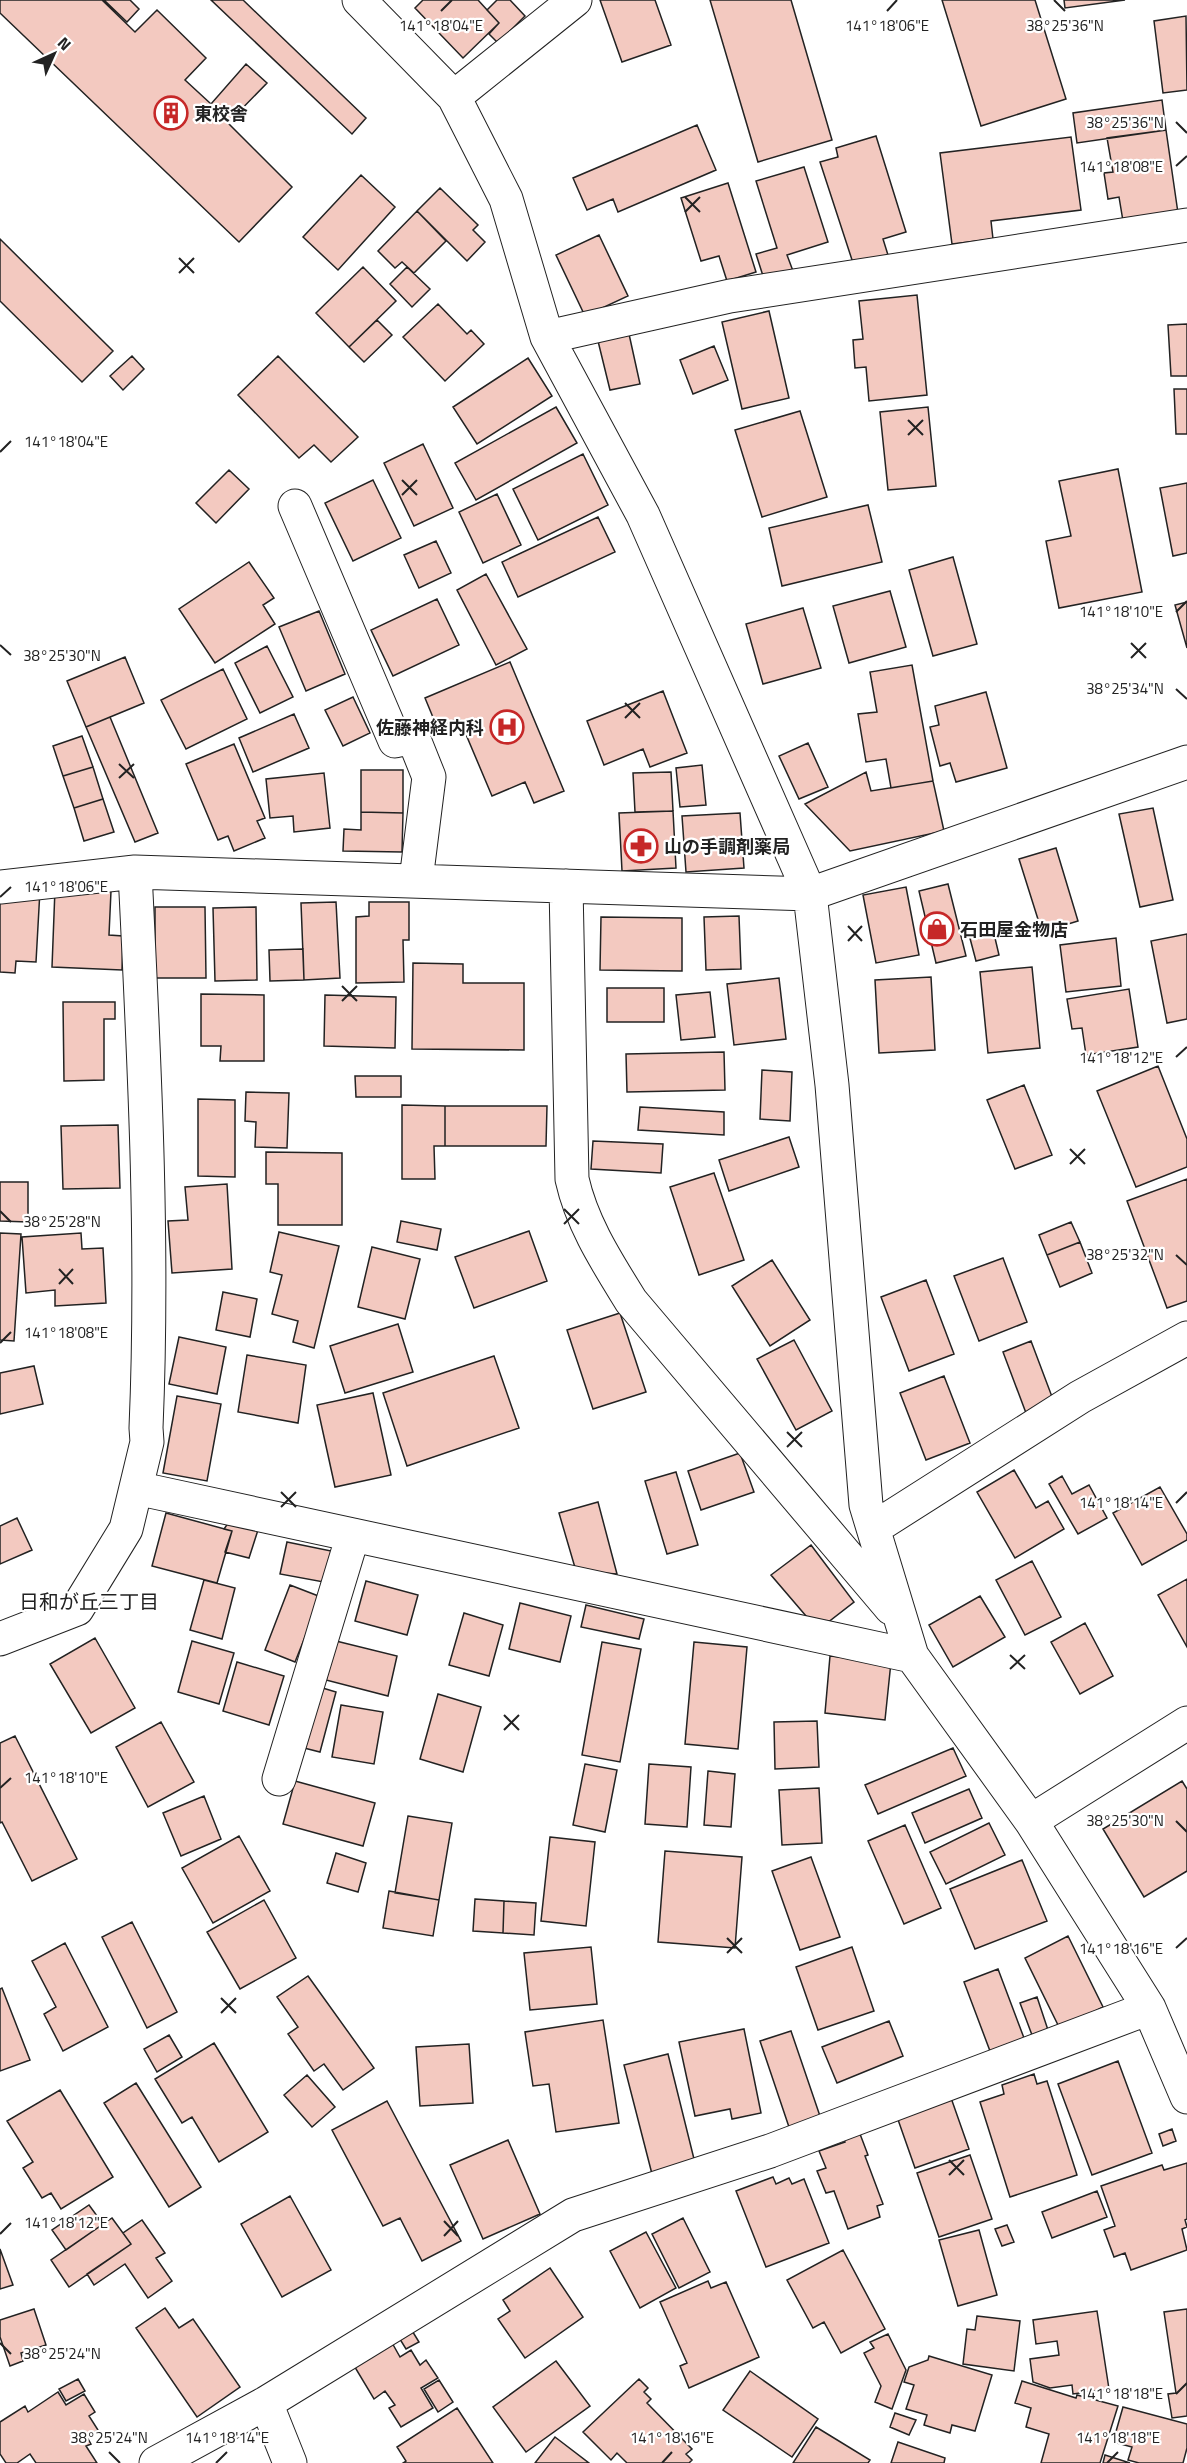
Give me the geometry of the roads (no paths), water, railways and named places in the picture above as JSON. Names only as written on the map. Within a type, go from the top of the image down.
[{"type":"street","points":[[359,0],[454,97],[506,199],[547,337],[643,515],[810,894],[832,1085],[866,1505],[912,1656],[1031,1821],[1149,2008],[1187,2097]]},
{"type":"street","points":[[454,97],[575,0]]},
{"type":"street","points":[[547,337],[730,296],[1187,225]]},
{"type":"street","points":[[295,506],[395,741],[413,736],[429,777],[416,880]]},
{"type":"street","points":[[0,887],[135,872],[810,894],[1187,762]]},
{"type":"street","points":[[0,1639],[77,1609],[126,1529],[147,1442],[150,1324],[145,1073],[135,872]]},
{"type":"street","points":[[566,886],[572,1179],[577,1203],[599,1248],[631,1301],[900,1618]]},
{"type":"street","points":[[874,1528],[1080,1397],[1187,1338]]},
{"type":"street","points":[[136,1488],[912,1656]]},
{"type":"street","points":[[279,1779],[353,1535]]},
{"type":"street","points":[[1031,1821],[1187,1723]]},
{"type":"street","points":[[156,2463],[266,2403],[573,2216],[770,2151],[1149,2008]]},
{"type":"street","points":[[266,2403],[290,2463]]},
{"type":"place","name":"東校舎","points":[[171,113]]},
{"type":"place","name":"佐藤神経内科","points":[[507,727]]},
{"type":"place","name":"山の手調剤薬局","points":[[641,846]]},
{"type":"place","name":"石田屋金物店","points":[[937,929]]},
{"type":"district","name":"日和が丘三丁目","points":[[89,1601]]}]
